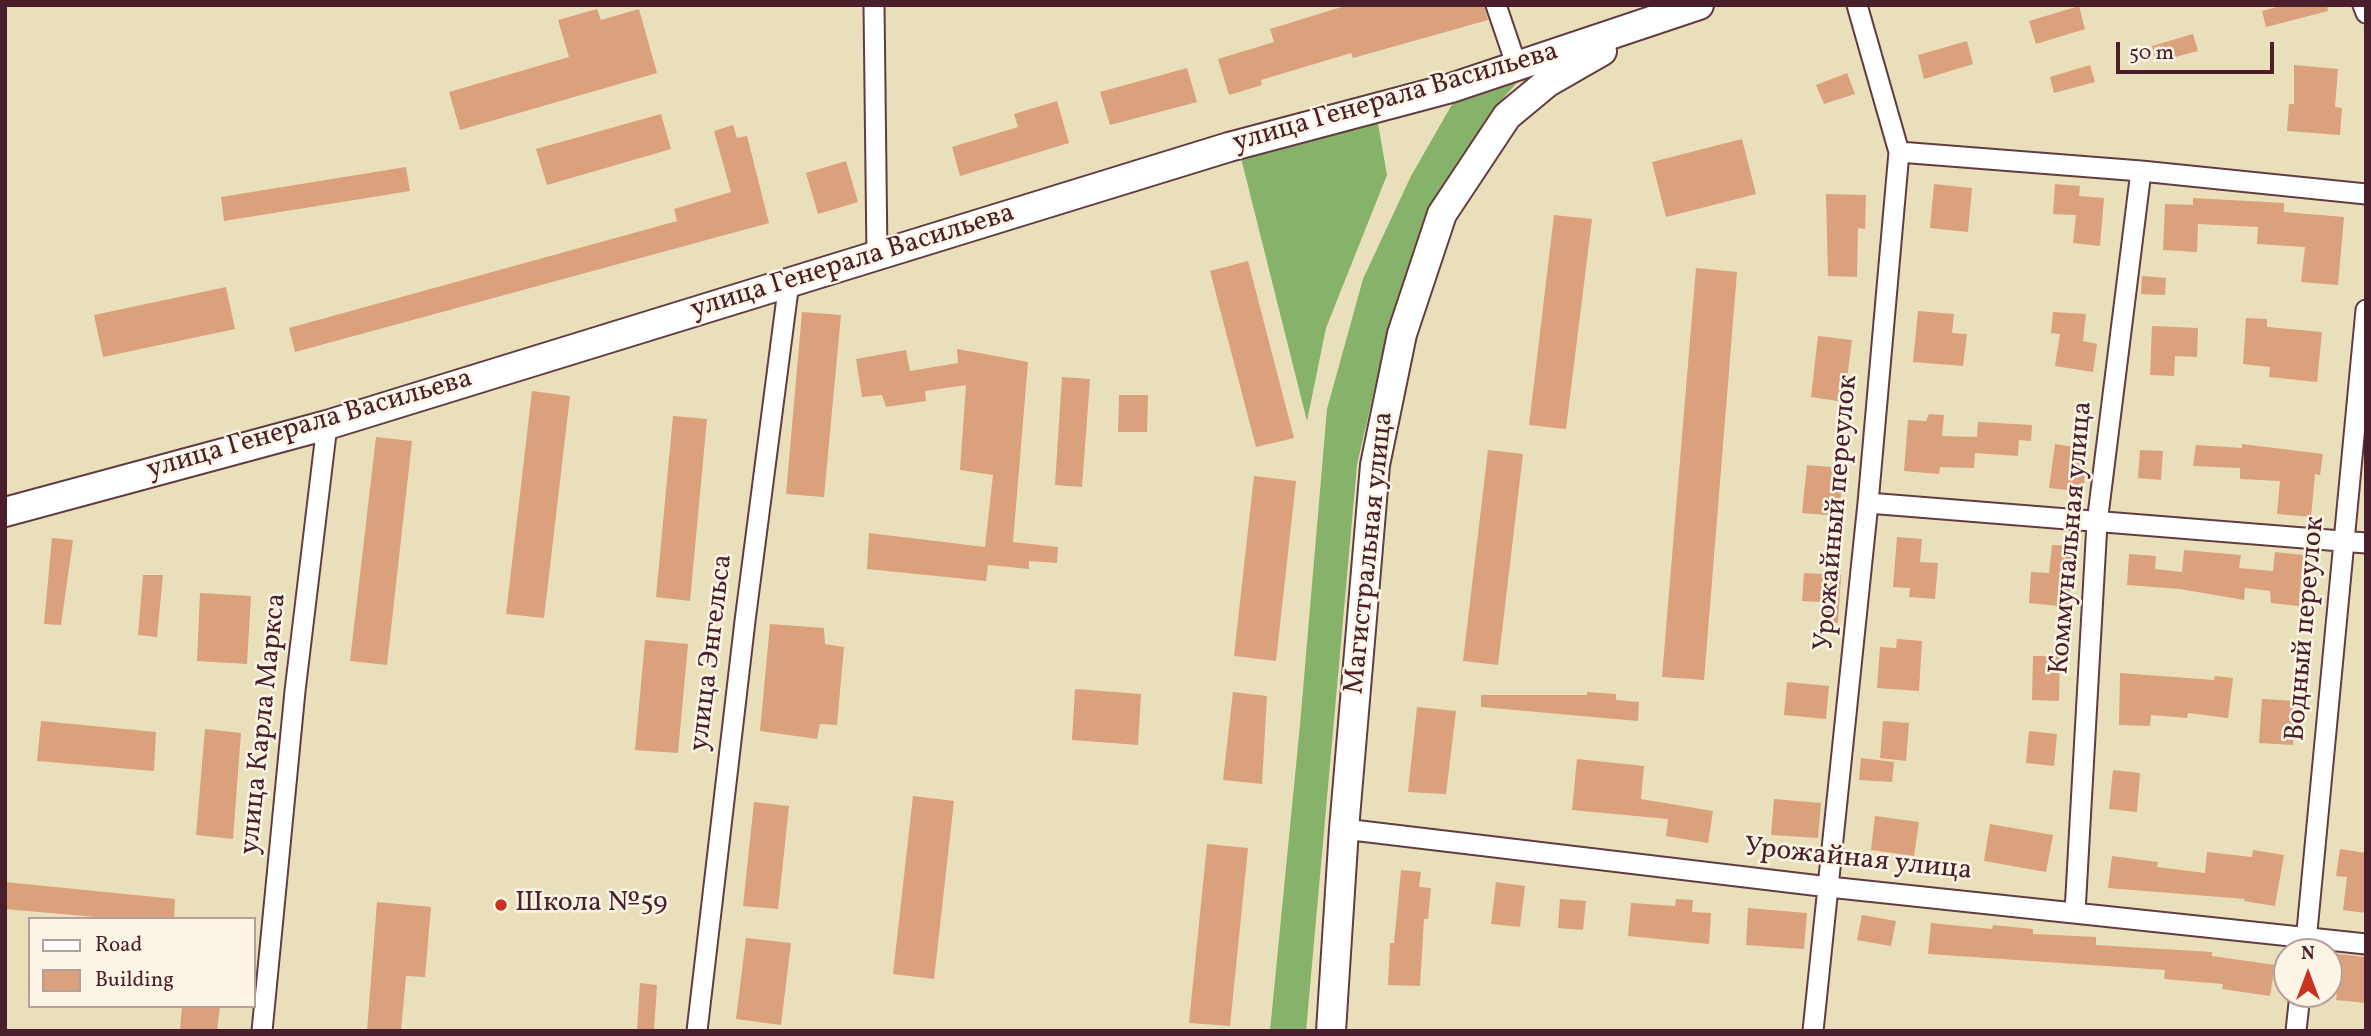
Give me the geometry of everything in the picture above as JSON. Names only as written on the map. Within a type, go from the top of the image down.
[{"type":"main road","name":"улица Генерала Васильева","points":[[5,512],[327,425],[1229,147],[1517,67],[1699,5]]},
{"type":"main road","name":"Магистральная улица","points":[[1331,1031],[1344,829],[1375,465],[1402,334],[1442,214],[1507,116],[1548,82],[1659,18]]},
{"type":"street","points":[[874,5],[877,257]]},
{"type":"street","points":[[1496,5],[1517,67]]},
{"type":"street","name":"Урожайный переулок","points":[[1813,1031],[1868,503],[1899,152],[1857,5]]},
{"type":"street","points":[[2363,5],[2366,13]]},
{"type":"street","points":[[1899,152],[2140,171],[2366,194]]},
{"type":"street","name":"Коммунальная улица","points":[[2075,912],[2097,523],[2140,171]]},
{"type":"street","name":"улица Энгельса","points":[[697,1031],[745,621],[789,282]]},
{"type":"street","name":"Водный переулок","points":[[2307,938],[2366,310]]},
{"type":"street","name":"улица Карла Маркса","points":[[261,1031],[295,691],[327,425]]},
{"type":"street","points":[[1868,503],[2366,543]]},
{"type":"street","name":"Урожайная улица","points":[[1344,829],[1829,887],[2075,912],[2273,939]]},
{"type":"street","name":"Урожайная улица","points":[[2343,944],[2366,944]]},
{"type":"street","points":[[2296,1031],[2298,1008]]},
{"type":"green space","points":[[1522,77],[1499,103],[1449,175],[1391,317],[1357,465],[1306,1031],[1270,1031],[1327,409],[1363,279],[1411,176],[1454,101]]},
{"type":"green space","points":[[1377,118],[1387,175],[1326,328],[1307,421],[1241,158]]},
{"type":"building","points":[[1348,5],[1484,5],[1488,20],[1353,58],[1351,53],[1261,80],[1262,85],[1229,95],[1218,59],[1274,42],[1270,29]]},
{"type":"building","points":[[2284,5],[2327,5],[2328,11],[2266,27],[2262,11]]},
{"type":"building","points":[[2079,6],[2085,29],[2036,44],[2029,21]]},
{"type":"building","points":[[597,9],[601,20],[639,9],[657,73],[460,130],[449,92],[569,57],[558,20]]},
{"type":"building","points":[[2193,34],[2198,51],[2156,62],[2152,46]]},
{"type":"building","points":[[1967,41],[1973,64],[1924,79],[1918,55]]},
{"type":"building","points":[[2090,65],[2095,82],[2054,93],[2050,77]]},
{"type":"building","points":[[2294,65],[2338,69],[2335,107],[2342,108],[2340,135],[2287,131],[2289,104],[2294,104]]},
{"type":"building","points":[[1187,68],[1197,102],[1110,125],[1100,92]]},
{"type":"building","points":[[1847,73],[1855,94],[1824,104],[1816,85]]},
{"type":"building","points":[[1057,101],[1069,143],[960,176],[952,147],[1018,127],[1014,114]]},
{"type":"building","points":[[661,114],[671,149],[547,185],[536,149]]},
{"type":"building","points":[[733,125],[737,138],[747,136],[769,223],[295,352],[289,328],[677,221],[674,209],[731,192],[714,131]]},
{"type":"building","points":[[1742,139],[1756,194],[1666,217],[1652,162]]},
{"type":"building","points":[[846,161],[858,202],[818,214],[806,173]]},
{"type":"building","points":[[406,167],[410,191],[224,221],[221,197]]},
{"type":"building","points":[[1934,184],[1972,188],[1968,232],[1930,228]]},
{"type":"building","points":[[2055,184],[2080,186],[2079,196],[2104,198],[2100,246],[2073,243],[2076,215],[2053,214]]},
{"type":"building","points":[[1826,194],[1866,195],[1865,229],[1858,228],[1857,277],[1828,276]]},
{"type":"building","points":[[2193,198],[2284,203],[2284,212],[2344,217],[2338,285],[2301,282],[2305,247],[2257,244],[2258,227],[2198,224],[2197,252],[2163,250],[2165,204],[2193,205]]},
{"type":"building","points":[[1554,215],[1592,219],[1566,429],[1529,425]]},
{"type":"building","points":[[1248,261],[1294,438],[1256,447],[1210,271]]},
{"type":"building","points":[[1696,268],[1737,272],[1704,680],[1662,677]]},
{"type":"building","points":[[2142,276],[2166,278],[2165,295],[2141,294]]},
{"type":"building","points":[[226,287],[235,329],[103,357],[94,315]]},
{"type":"building","points":[[1918,311],[1954,314],[1952,333],[1967,334],[1963,366],[1913,362]]},
{"type":"building","points":[[802,312],[841,315],[824,497],[786,494]]},
{"type":"building","points":[[2053,312],[2086,314],[2083,341],[2097,344],[2093,372],[2055,366],[2060,334],[2051,333]]},
{"type":"building","points":[[2246,318],[2267,319],[2267,327],[2322,332],[2317,382],[2269,377],[2270,367],[2243,364]]},
{"type":"building","points":[[2152,326],[2198,328],[2197,357],[2175,356],[2174,376],[2150,375]]},
{"type":"building","points":[[1818,336],[1852,340],[1844,402],[1811,397]]},
{"type":"building","points":[[957,349],[1028,362],[1013,542],[1058,547],[1057,563],[1029,561],[1029,569],[988,565],[986,581],[867,569],[869,533],[985,547],[993,475],[960,470],[966,385],[925,391],[926,401],[886,407],[882,395],[862,397],[856,359],[906,350],[910,371],[958,363]]},
{"type":"building","points":[[1062,377],[1090,379],[1082,487],[1055,485]]},
{"type":"building","points":[[532,391],[570,396],[544,618],[506,614]]},
{"type":"building","points":[[1119,395],[1148,395],[1147,432],[1118,432]]},
{"type":"building","points":[[1929,414],[1944,415],[1942,436],[1977,437],[1978,422],[2032,425],[2031,441],[2019,440],[2018,456],[1975,453],[1974,468],[1940,467],[1939,474],[1904,471],[1908,420],[1926,421]]},
{"type":"building","points":[[673,416],[707,419],[690,601],[656,597]]},
{"type":"building","points":[[376,437],[412,441],[387,665],[350,661]]},
{"type":"building","points":[[2055,444],[2088,449],[2083,492],[2049,488]]},
{"type":"building","points":[[2242,444],[2323,454],[2320,475],[2315,474],[2311,517],[2277,514],[2280,481],[2240,479],[2240,468],[2193,466],[2196,445],[2242,448]]},
{"type":"building","points":[[1488,450],[1523,454],[1498,665],[1463,661]]},
{"type":"building","points":[[2140,450],[2163,451],[2161,480],[2138,478]]},
{"type":"building","points":[[1807,465],[1843,468],[1839,516],[1802,513]]},
{"type":"building","points":[[1254,476],[1296,481],[1276,661],[1234,656]]},
{"type":"building","points":[[1897,537],[1922,539],[1920,562],[1938,563],[1935,599],[1909,597],[1910,588],[1893,587]]},
{"type":"building","points":[[52,538],[73,540],[61,625],[44,624]]},
{"type":"building","points":[[2052,545],[2074,546],[2068,607],[2029,603],[2031,572],[2049,573]]},
{"type":"building","points":[[2184,550],[2241,555],[2239,568],[2273,571],[2275,552],[2303,555],[2299,606],[2271,603],[2270,591],[2245,588],[2244,600],[2180,589],[2127,585],[2129,554],[2156,556],[2155,569],[2182,572]]},
{"type":"building","points":[[1804,573],[1841,575],[1838,623],[1821,622],[1823,602],[1802,601]]},
{"type":"building","points":[[143,575],[163,575],[157,637],[138,635]]},
{"type":"building","points":[[200,593],[251,596],[247,664],[197,661]]},
{"type":"building","points":[[770,624],[824,628],[825,644],[844,647],[837,725],[820,724],[817,739],[760,731]]},
{"type":"building","points":[[1897,639],[1922,641],[1919,691],[1877,688],[1880,647],[1896,648]]},
{"type":"building","points":[[645,640],[688,644],[678,753],[635,750]]},
{"type":"building","points":[[2033,656],[2060,656],[2059,701],[2032,700]]},
{"type":"building","points":[[2120,673],[2214,680],[2215,676],[2233,678],[2228,718],[2188,713],[2187,718],[2151,715],[2150,726],[2119,725]]},
{"type":"building","points":[[1787,682],[1829,686],[1826,719],[1784,715]]},
{"type":"building","points":[[1075,689],[1141,694],[1138,745],[1072,740]]},
{"type":"building","points":[[1233,692],[1267,696],[1262,784],[1223,780]]},
{"type":"building","points":[[1587,692],[1616,694],[1616,700],[1639,702],[1638,721],[1481,707],[1481,695],[1587,695]]},
{"type":"building","points":[[2262,699],[2296,701],[2293,745],[2259,743]]},
{"type":"building","points":[[1417,707],[1456,711],[1446,794],[1408,792]]},
{"type":"building","points":[[41,721],[156,732],[154,771],[37,761]]},
{"type":"building","points":[[1883,721],[1909,723],[1906,761],[1880,758]]},
{"type":"building","points":[[205,729],[241,733],[233,839],[196,835]]},
{"type":"building","points":[[2029,731],[2057,734],[2054,766],[2026,763]]},
{"type":"building","points":[[1861,758],[1894,762],[1892,782],[1859,780]]},
{"type":"building","points":[[1577,759],[1644,766],[1641,799],[1713,811],[1708,843],[1666,836],[1668,819],[1572,810]]},
{"type":"building","points":[[2113,770],[2140,773],[2137,812],[2109,809]]},
{"type":"building","points":[[913,796],[954,801],[934,979],[893,974]]},
{"type":"building","points":[[1774,799],[1821,803],[1818,838],[1771,835]]},
{"type":"building","points":[[754,802],[789,806],[778,909],[743,906]]},
{"type":"building","points":[[1875,816],[1919,822],[1914,856],[1871,850]]},
{"type":"building","points":[[1990,824],[2053,835],[2046,872],[1984,861]]},
{"type":"building","points":[[1207,844],[1248,848],[1230,1026],[1189,1023]]},
{"type":"building","points":[[2340,849],[2366,853],[2366,913],[2343,910],[2347,877],[2336,876]]},
{"type":"building","points":[[2253,850],[2284,855],[2275,906],[2244,901],[2245,899],[2108,888],[2112,856],[2158,862],[2157,867],[2205,873],[2207,852],[2252,857]]},
{"type":"building","points":[[1401,870],[1421,872],[1419,887],[1431,888],[1428,919],[1424,919],[1420,986],[1388,985],[1390,943],[1394,943]]},
{"type":"building","points":[[5,882],[175,899],[174,917],[96,917],[5,909]]},
{"type":"building","points":[[1496,882],[1525,886],[1520,927],[1491,924]]},
{"type":"building","points":[[1560,899],[1586,901],[1583,930],[1558,928]]},
{"type":"building","points":[[1676,899],[1693,900],[1692,912],[1711,913],[1709,944],[1628,936],[1631,903],[1675,906]]},
{"type":"building","points":[[377,902],[431,907],[425,977],[406,976],[401,1031],[367,1031]]},
{"type":"building","points":[[1748,908],[1807,913],[1804,949],[1746,945]]},
{"type":"building","points":[[1862,915],[1896,921],[1891,946],[1857,940]]},
{"type":"building","points":[[1931,923],[1992,929],[1993,925],[2033,929],[2033,934],[2096,937],[2096,945],[2212,952],[2212,956],[2273,965],[2273,977],[2270,996],[2222,989],[2223,984],[2164,979],[2165,970],[1928,954]]},
{"type":"building","points":[[746,938],[791,943],[781,1025],[736,1019]]},
{"type":"building","points":[[2343,955],[2366,957],[2366,1003],[2343,1001]]},
{"type":"building","points":[[640,983],[657,985],[654,1031],[637,1031]]},
{"type":"building","points":[[182,1008],[220,1008],[217,1031],[180,1031]]},
{"type":"place","name":"Школа №59","points":[[501,905]]}]
